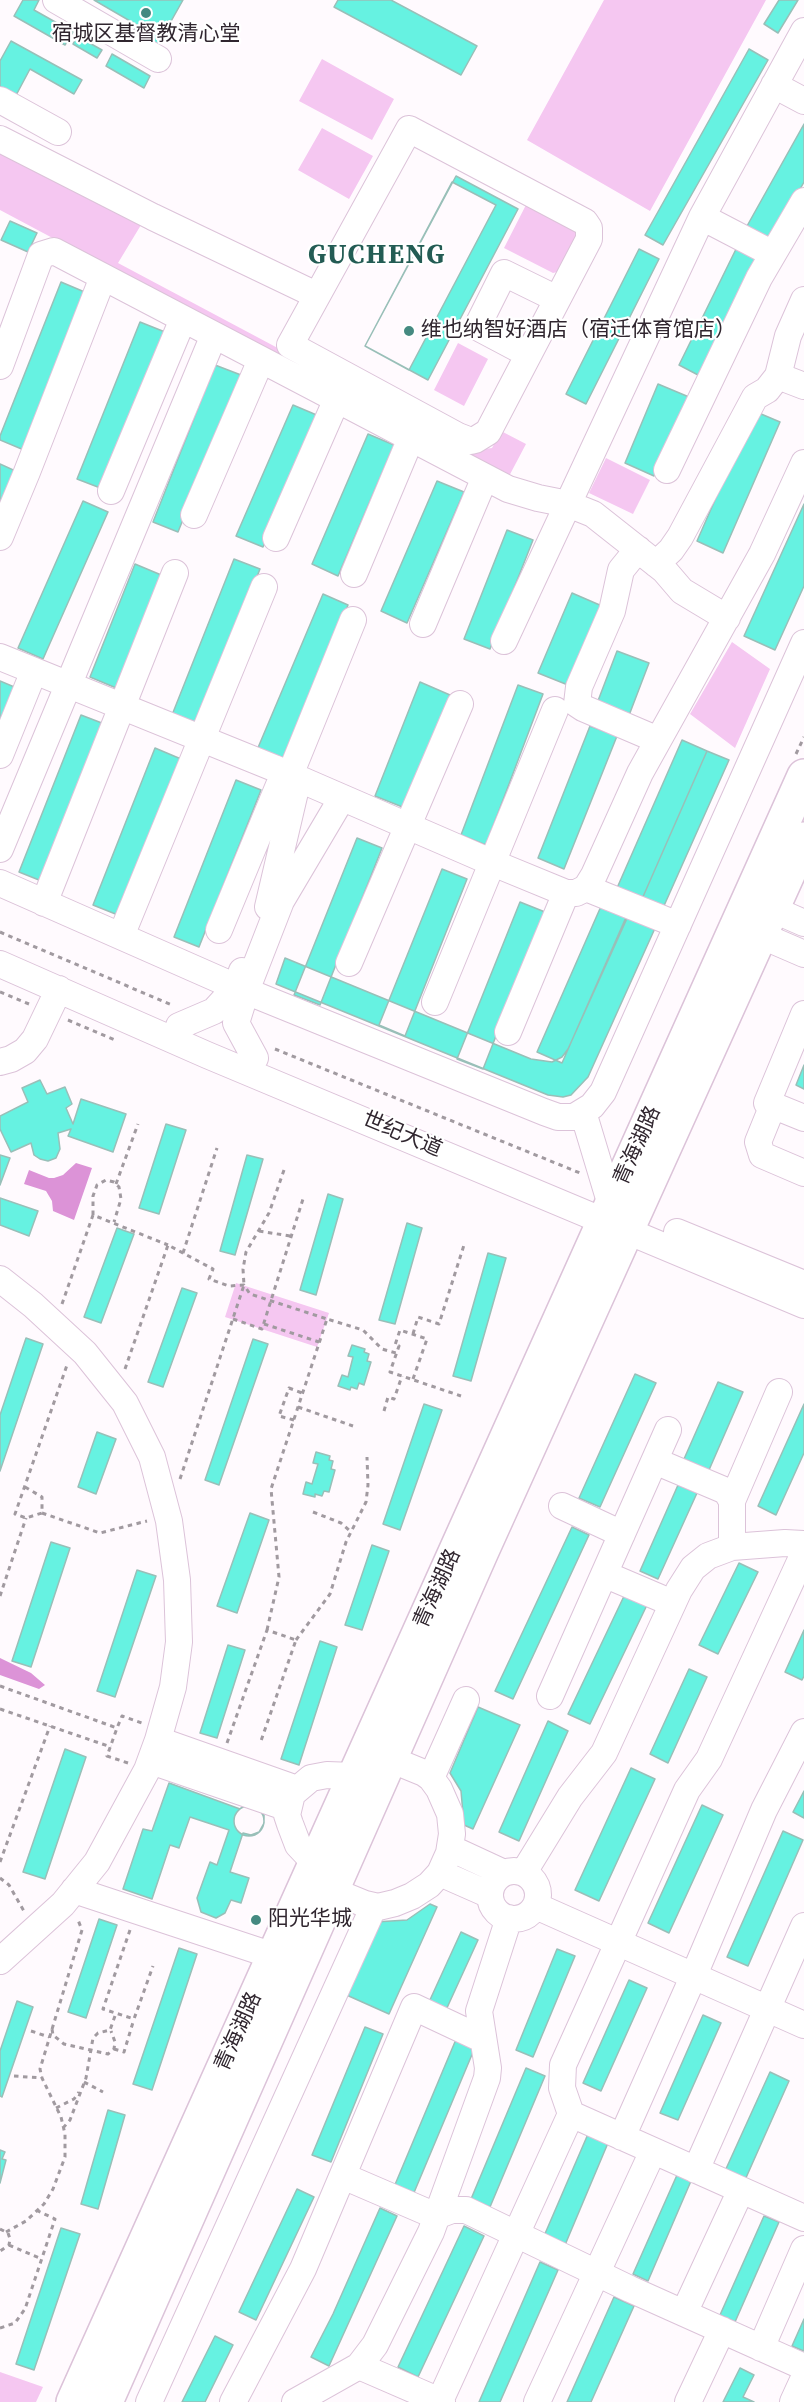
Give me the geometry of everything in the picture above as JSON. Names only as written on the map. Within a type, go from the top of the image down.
[{"type":"main road","name":"青海湖路","points":[[106,2402],[318,1878],[616,1210],[804,776]]},
{"type":"main road","name":"青海湖路","points":[[616,1210],[766,922],[804,839]]},
{"type":"main road","name":"青海湖路","points":[[73,2402],[274,1956],[318,1878]]},
{"type":"street","points":[[56,0],[158,59]]},
{"type":"street","points":[[504,641],[702,217],[804,31]]},
{"type":"street","points":[[774,85],[804,101]]},
{"type":"street","points":[[0,100],[58,132]]},
{"type":"street","points":[[409,129],[585,222],[589,228],[589,239],[488,432],[475,440],[464,439],[290,345],[315,295],[409,129]]},
{"type":"street","points":[[0,138],[153,217],[315,295]]},
{"type":"street","points":[[667,470],[759,278],[804,201]]},
{"type":"street","points":[[702,217],[773,254]]},
{"type":"street","points":[[0,366],[40,255],[54,252],[485,477],[518,492],[568,504],[593,514],[646,556],[682,591],[727,618]]},
{"type":"street","points":[[528,354],[477,327],[504,273],[557,299]]},
{"type":"street","points":[[0,537],[103,277]]},
{"type":"street","points":[[658,740],[577,704],[579,687],[612,611],[621,570],[646,556],[671,550],[680,537],[755,397],[767,390],[778,375],[788,336],[804,300]]},
{"type":"street","points":[[111,491],[183,319]]},
{"type":"street","points":[[0,849],[214,335]]},
{"type":"street","points":[[194,515],[261,360]]},
{"type":"street","points":[[778,375],[804,386]]},
{"type":"street","points":[[276,538],[337,399]]},
{"type":"street","points":[[354,574],[411,438]]},
{"type":"street","points":[[508,1032],[576,891],[762,554],[804,463]]},
{"type":"street","points":[[423,624],[485,477]]},
{"type":"street","points":[[44,903],[175,573]]},
{"type":"street","points":[[121,936],[264,586]]},
{"type":"street","points":[[219,930],[290,776],[353,621]]},
{"type":"street","points":[[0,884],[241,989],[558,1117],[574,1117],[592,1106],[603,1092],[804,644]]},
{"type":"street","points":[[0,657],[202,739],[493,863],[678,925]]},
{"type":"street","points":[[0,755],[34,671]]},
{"type":"street","points":[[349,963],[460,704]]},
{"type":"street","points":[[435,1002],[555,710]]},
{"type":"street","points":[[255,1058],[236,1023],[241,989],[271,899],[290,776]]},
{"type":"street","points":[[189,1022],[214,1011],[241,989],[281,901],[342,798]]},
{"type":"street","points":[[766,922],[804,922]]},
{"type":"street","points":[[766,922],[804,954]]},
{"type":"street","name":"世纪大道","points":[[0,949],[189,1022],[255,1058],[616,1210],[804,1305]]},
{"type":"street","name":"世纪大道","points":[[0,964],[218,1059],[804,1284]]},
{"type":"street","points":[[0,1062],[25,1051],[35,1039],[59,989]]},
{"type":"street","points":[[804,1014],[767,1103],[804,1118]]},
{"type":"street","points":[[773,1106],[758,1142],[762,1155],[804,1173]]},
{"type":"street","points":[[583,1112],[616,1210]]},
{"type":"street","points":[[0,1279],[86,1353],[124,1403],[152,1457],[168,1516],[177,1580],[179,1642],[173,1687],[154,1750],[97,1862],[69,1897],[0,1961]]},
{"type":"street","points":[[732,1547],[732,1501],[779,1392]]},
{"type":"street","points":[[550,1696],[668,1430]]},
{"type":"street","points":[[655,1461],[726,1491],[732,1501]]},
{"type":"street","points":[[562,1506],[622,1534]]},
{"type":"street","points":[[450,1848],[514,1872],[530,1876],[538,1890],[536,1906],[525,1917],[509,1918],[495,1910],[490,1895],[495,1880],[514,1872],[604,1753],[672,1603],[693,1568],[708,1556],[732,1547],[804,1543]]},
{"type":"street","points":[[359,2366],[441,2402],[571,2114],[562,2088],[563,2065],[687,1790],[709,1759],[804,1553]]},
{"type":"street","points":[[604,1574],[672,1603]]},
{"type":"street","points":[[431,1778],[466,1700]]},
{"type":"street","points":[[622,2137],[764,1810],[804,1732]]},
{"type":"street","points":[[154,1750],[292,1798]]},
{"type":"street","points":[[154,1750],[220,1762],[292,1798]]},
{"type":"street","points":[[370,1762],[431,1778],[439,1789],[450,1814],[452,1834],[450,1848],[440,1874],[429,1885],[395,1903],[374,1906],[365,1904],[318,1878],[294,1838],[287,1815],[292,1798],[311,1778],[370,1762]]},
{"type":"street","points":[[440,1874],[490,1895]]},
{"type":"street","points":[[69,1897],[121,1906],[274,1956]]},
{"type":"street","points":[[149,2402],[374,1906]]},
{"type":"street","points":[[536,1906],[804,2025]]},
{"type":"street","points":[[295,2402],[359,2366],[375,2345],[431,2232],[487,2078],[488,2068],[479,2012],[509,1918]]},
{"type":"street","points":[[696,2170],[804,1926]]},
{"type":"street","points":[[233,2402],[303,2269],[414,2007],[482,2039]]},
{"type":"street","points":[[571,2114],[804,2218]]},
{"type":"street","points":[[537,2402],[653,2151]]},
{"type":"street","points":[[343,2176],[436,2216],[452,2210],[466,2210],[597,2273],[804,2367]]},
{"type":"street","points":[[684,2313],[741,2190]]},
{"type":"street","points":[[761,2348],[804,2248]]},
{"type":"street","points":[[688,2402],[722,2330]]},
{"type":"street","points":[[793,2402],[804,2378]]},
{"type":"path","points":[[0,932],[189,1022]]},
{"type":"path","points":[[241,1035],[616,1210]]},
{"type":"path","points":[[116,1184],[138,1124]]},
{"type":"path","points":[[183,1253],[217,1148]]},
{"type":"path","points":[[75,1343],[15,1514],[26,1518],[42,1513],[100,1533],[168,1516],[243,1285],[246,1252],[269,1213],[285,1167]]},
{"type":"path","points":[[55,1325],[93,1215],[93,1196],[97,1185],[106,1180],[119,1187],[122,1199],[114,1222]]},
{"type":"path","points":[[232,1319],[262,1329],[303,1199]]},
{"type":"path","points":[[93,1215],[168,1245],[213,1269],[209,1279],[229,1286],[243,1285]]},
{"type":"path","points":[[259,1231],[290,1236]]},
{"type":"path","points":[[116,1393],[168,1245]]},
{"type":"path","points":[[413,1334],[418,1317],[439,1324],[464,1245]]},
{"type":"path","points":[[243,1285],[250,1294],[363,1330],[382,1348],[396,1353]]},
{"type":"path","points":[[220,1762],[267,1630],[279,1577],[272,1489],[327,1319]]},
{"type":"path","points":[[264,1324],[319,1342]]},
{"type":"path","points":[[413,1379],[427,1338],[400,1329],[395,1344],[399,1346],[390,1372],[461,1396]]},
{"type":"path","points":[[384,1411],[388,1397],[394,1399],[402,1376]]},
{"type":"path","points":[[294,1420],[279,1416],[289,1388],[303,1393]]},
{"type":"path","points":[[298,1407],[353,1426]]},
{"type":"path","points":[[261,1741],[296,1640],[330,1594],[346,1542],[366,1502],[367,1457]]},
{"type":"path","points":[[25,1487],[42,1497],[42,1513]]},
{"type":"path","points":[[313,1512],[340,1523],[351,1532]]},
{"type":"path","points":[[0,1596],[26,1518]]},
{"type":"path","points":[[267,1630],[296,1640]]},
{"type":"path","points":[[0,1686],[117,1728]]},
{"type":"path","points":[[0,1709],[111,1747]]},
{"type":"path","points":[[122,1716],[154,1750],[107,1756],[122,1716]]},
{"type":"path","points":[[0,1862],[50,1726]]},
{"type":"path","points":[[0,1878],[9,1885],[34,1929]]},
{"type":"path","points":[[6,2232],[38,2211],[53,2189],[65,2157],[63,2128],[40,2069],[82,1930],[69,1897]]},
{"type":"path","points":[[121,1906],[118,1915],[120,1925],[131,1929],[103,2009],[134,2019]]},
{"type":"path","points":[[114,2049],[124,2052],[153,1966]]},
{"type":"path","points":[[51,2027],[53,2035],[64,2044],[108,2054],[114,2049],[115,2042],[110,2030],[116,2013]]},
{"type":"path","points":[[63,2128],[70,2120],[84,2082],[93,2038],[98,2033],[110,2030]]},
{"type":"path","points":[[31,2031],[49,2037]]},
{"type":"path","points":[[14,2076],[42,2078]]},
{"type":"path","points":[[84,2082],[103,2092]]},
{"type":"path","points":[[56,2108],[74,2099],[82,2088]]},
{"type":"path","points":[[0,2328],[15,2323],[25,2309],[55,2219],[38,2211]]},
{"type":"path","points":[[0,2229],[6,2232],[10,2239],[9,2246]]},
{"type":"path","points":[[9,2246],[42,2259]]},
{"type":"path","points":[[0,2251],[9,2246]]},
{"type":"shaded area","points":[[604,0],[766,0],[650,211],[527,140]]},
{"type":"shaded area","points":[[322,59],[394,99],[372,140],[299,101]]},
{"type":"shaded area","points":[[322,128],[373,156],[349,199],[298,170]]},
{"type":"shaded area","points":[[0,148],[144,220],[118,263],[460,445],[478,450],[492,448],[501,431],[526,444],[507,480],[0,210]]},
{"type":"shaded area","points":[[528,201],[575,226],[578,233],[557,272],[553,273],[504,248]]},
{"type":"shaded area","points":[[458,343],[488,359],[464,406],[434,390]]},
{"type":"shaded area","points":[[606,458],[650,480],[633,514],[589,493]]},
{"type":"shaded area","points":[[732,642],[770,669],[735,748],[690,714]]},
{"type":"shaded area","points":[[76,1163],[92,1168],[74,1220],[53,1211],[52,1201],[46,1191],[24,1184],[29,1170],[54,1178],[63,1175]]},
{"type":"shaded area","points":[[236,1283],[329,1313],[317,1347],[225,1317]]},
{"type":"shaded area","points":[[0,1658],[31,1673],[45,1685],[39,1689],[0,1675]]},
{"type":"shaded area","points":[[0,2372],[43,2387],[36,2402],[0,2402]]},
{"type":"building","points":[[23,0],[39,0],[34,10],[73,32],[65,45],[14,16]]},
{"type":"building","name":"宿城区基督教清心堂","points":[[94,0],[183,0],[156,48],[132,34],[137,25]]},
{"type":"building","points":[[338,0],[391,0],[477,46],[461,75],[334,7]]},
{"type":"building","points":[[779,0],[798,0],[778,33],[764,24]]},
{"type":"building","points":[[77,36],[102,50],[97,58],[73,44]]},
{"type":"building","points":[[11,41],[82,80],[74,94],[30,69],[13,101],[0,94],[0,61]]},
{"type":"building","points":[[749,49],[768,60],[663,245],[645,235]]},
{"type":"building","points":[[112,54],[150,76],[144,88],[106,66]]},
{"type":"building","points":[[804,124],[804,182],[771,240],[747,226]]},
{"type":"building","points":[[456,176],[518,209],[428,380],[365,346]]},
{"type":"building","points":[[452,182],[496,205],[409,370],[365,346]]},
{"type":"building","points":[[10,221],[37,233],[28,252],[1,240]]},
{"type":"building","points":[[739,243],[760,254],[700,376],[679,365]]},
{"type":"building","points":[[639,249],[659,259],[586,404],[566,394]]},
{"type":"building","points":[[61,282],[87,293],[24,450],[0,440],[0,436]]},
{"type":"building","points":[[140,322],[165,332],[103,489],[77,479]]},
{"type":"building","points":[[215,365],[241,375],[178,532],[153,522]]},
{"type":"building","points":[[658,384],[689,397],[654,476],[625,463]]},
{"type":"building","points":[[293,405],[319,416],[263,547],[236,536]]},
{"type":"building","points":[[754,411],[780,422],[723,553],[697,541]]},
{"type":"building","points":[[368,434],[394,445],[338,576],[312,564]]},
{"type":"building","points":[[0,464],[22,474],[0,524]]},
{"type":"building","points":[[437,481],[464,492],[407,623],[381,611]]},
{"type":"building","points":[[83,501],[108,512],[43,659],[18,648]]},
{"type":"building","points":[[804,504],[804,586],[775,650],[744,636]]},
{"type":"building","points":[[507,530],[533,540],[490,649],[464,639]]},
{"type":"building","points":[[234,559],[260,569],[197,726],[172,715]]},
{"type":"building","points":[[135,564],[166,577],[121,690],[90,677]]},
{"type":"building","points":[[572,593],[602,606],[568,685],[538,673]]},
{"type":"building","points":[[323,594],[348,605],[282,760],[257,750]]},
{"type":"building","points":[[617,651],[649,663],[628,718],[596,706]]},
{"type":"building","points":[[0,681],[19,689],[0,738]]},
{"type":"building","points":[[420,682],[450,695],[405,808],[375,796]]},
{"type":"building","points":[[518,685],[543,694],[486,845],[461,835]]},
{"type":"building","points":[[81,715],[107,725],[44,882],[19,872]]},
{"type":"building","points":[[590,726],[617,736],[564,869],[538,858]]},
{"type":"building","points":[[682,740],[707,751],[642,899],[617,888]]},
{"type":"building","points":[[155,748],[181,759],[118,915],[93,905]]},
{"type":"building","points":[[707,751],[729,760],[663,908],[642,899]]},
{"type":"building","points":[[236,780],[261,790],[199,947],[174,937]]},
{"type":"building","points":[[357,838],[382,848],[320,1005],[294,995]]},
{"type":"building","points":[[442,869],[467,879],[405,1036],[379,1025]]},
{"type":"building","points":[[520,902],[545,912],[483,1069],[457,1059]]},
{"type":"building","points":[[602,904],[627,915],[562,1063],[537,1052]]},
{"type":"building","points":[[629,914],[656,926],[588,1077],[571,1095],[563,1097],[548,1095],[276,984],[285,958],[531,1059],[552,1062],[562,1057],[568,1049]]},
{"type":"building","points":[[804,1065],[804,1089],[796,1085]]},
{"type":"building","points":[[40,1080],[47,1094],[65,1087],[72,1104],[66,1108],[73,1124],[81,1099],[126,1114],[113,1152],[68,1136],[71,1129],[58,1133],[60,1149],[56,1158],[48,1161],[40,1159],[34,1155],[31,1143],[11,1152],[0,1129],[0,1116],[28,1102],[22,1088]]},
{"type":"building","points":[[166,1124],[186,1130],[159,1214],[139,1208]]},
{"type":"building","points":[[0,1155],[10,1158],[0,1185]]},
{"type":"building","points":[[247,1155],[263,1159],[235,1255],[220,1251]]},
{"type":"building","points":[[328,1194],[343,1199],[316,1295],[300,1290]]},
{"type":"building","points":[[0,1198],[38,1211],[29,1236],[0,1225]]},
{"type":"building","points":[[407,1223],[422,1228],[395,1324],[379,1320]]},
{"type":"building","points":[[117,1228],[134,1234],[101,1323],[84,1317]]},
{"type":"building","points":[[488,1253],[506,1258],[471,1381],[453,1376]]},
{"type":"building","points":[[182,1288],[197,1293],[163,1387],[148,1382]]},
{"type":"building","points":[[26,1338],[43,1344],[0,1471],[0,1415]]},
{"type":"building","points":[[253,1339],[268,1344],[219,1485],[205,1480]]},
{"type":"building","points":[[352,1345],[365,1349],[364,1352],[369,1354],[367,1361],[371,1362],[364,1385],[359,1383],[357,1389],[351,1387],[350,1390],[338,1386],[342,1375],[348,1377],[353,1357],[348,1356]]},
{"type":"building","points":[[635,1374],[656,1383],[600,1507],[579,1498]]},
{"type":"building","points":[[718,1382],[743,1392],[709,1470],[684,1459]]},
{"type":"building","points":[[424,1404],[442,1410],[400,1530],[383,1524]]},
{"type":"building","points":[[804,1404],[804,1453],[776,1515],[758,1506]]},
{"type":"building","points":[[97,1432],[116,1439],[96,1494],[78,1487]]},
{"type":"building","points":[[316,1452],[330,1456],[329,1460],[333,1461],[331,1469],[335,1470],[329,1492],[324,1491],[322,1496],[315,1494],[315,1497],[303,1494],[306,1482],[312,1484],[318,1464],[313,1463]]},
{"type":"building","points":[[678,1485],[697,1493],[658,1579],[640,1571]]},
{"type":"building","points":[[250,1513],[269,1520],[237,1613],[217,1606]]},
{"type":"building","points":[[572,1527],[589,1535],[513,1699],[495,1691]]},
{"type":"building","points":[[51,1542],[70,1548],[31,1667],[12,1661]]},
{"type":"building","points":[[372,1545],[389,1551],[362,1630],[345,1625]]},
{"type":"building","points":[[739,1563],[758,1572],[718,1654],[699,1645]]},
{"type":"building","points":[[137,1570],[156,1576],[115,1697],[97,1691]]},
{"type":"building","points":[[625,1594],[647,1605],[590,1724],[568,1714]]},
{"type":"building","points":[[804,1630],[804,1676],[802,1680],[785,1672]]},
{"type":"building","points":[[320,1641],[337,1647],[299,1765],[281,1759]]},
{"type":"building","points":[[228,1645],[245,1650],[217,1738],[200,1733]]},
{"type":"building","points":[[689,1669],[707,1677],[668,1763],[650,1754]]},
{"type":"building","points":[[478,1707],[520,1725],[473,1829],[464,1825],[461,1791],[450,1773]]},
{"type":"building","points":[[548,1721],[568,1731],[519,1841],[499,1832]]},
{"type":"building","points":[[65,1749],[86,1757],[45,1879],[23,1872]]},
{"type":"building","points":[[631,1768],[655,1779],[599,1901],[575,1890]]},
{"type":"building","points":[[169,1783],[240,1809],[243,1806],[262,1811],[264,1815],[264,1823],[259,1832],[251,1835],[243,1833],[230,1872],[249,1878],[241,1903],[231,1900],[225,1913],[216,1918],[201,1912],[197,1898],[210,1862],[217,1865],[229,1830],[190,1817],[179,1848],[170,1845],[152,1899],[123,1889],[143,1829],[152,1831]]},
{"type":"building","points":[[804,1791],[804,1818],[793,1812]]},
{"type":"building","points":[[702,1805],[723,1815],[669,1933],[648,1923]]},
{"type":"building","points":[[249,1806],[255,1807],[263,1815],[263,1827],[255,1835],[249,1836],[243,1835],[235,1827],[234,1821],[235,1815],[243,1807]]},
{"type":"building","points":[[783,1831],[803,1840],[748,1966],[727,1957]]},
{"type":"building","points":[[430,1904],[437,1907],[389,2014],[342,1993],[375,1922],[407,1920]]},
{"type":"building","points":[[99,1919],[117,1925],[86,2018],[68,2012]]},
{"type":"building","points":[[461,1932],[478,1940],[446,2010],[429,2002]]},
{"type":"building","points":[[179,1948],[197,1954],[152,2090],[133,2084]]},
{"type":"building","points":[[557,1949],[575,1956],[533,2057],[516,2050]]},
{"type":"building","points":[[629,1980],[647,1988],[601,2091],[583,2083]]},
{"type":"building","points":[[17,2001],[33,2007],[2,2097],[0,2096],[0,2051]]},
{"type":"building","points":[[703,2015],[721,2023],[678,2120],[660,2113]]},
{"type":"building","points":[[365,2027],[383,2034],[331,2162],[312,2155]]},
{"type":"building","points":[[457,2037],[476,2045],[413,2195],[394,2187]]},
{"type":"building","points":[[526,2068],[545,2076],[490,2207],[471,2199]]},
{"type":"building","points":[[770,2072],[789,2081],[745,2180],[725,2171]]},
{"type":"building","points":[[108,2110],[125,2115],[98,2209],[81,2204]]},
{"type":"building","points":[[588,2134],[608,2143],[565,2245],[544,2236]]},
{"type":"building","points":[[0,2150],[5,2152],[2,2159],[6,2160],[0,2183]]},
{"type":"building","points":[[677,2175],[691,2181],[648,2281],[633,2274]]},
{"type":"building","points":[[297,2189],[314,2197],[256,2320],[239,2312]]},
{"type":"building","points":[[380,2208],[397,2216],[329,2366],[311,2357],[333,2314]]},
{"type":"building","points":[[764,2216],[779,2222],[735,2322],[720,2315]]},
{"type":"building","points":[[464,2226],[484,2236],[418,2377],[398,2367]]},
{"type":"building","points":[[61,2228],[80,2234],[34,2370],[16,2364]]},
{"type":"building","points":[[540,2262],[558,2270],[500,2402],[479,2402]]},
{"type":"building","points":[[614,2297],[634,2306],[591,2402],[567,2402]]},
{"type":"building","points":[[804,2319],[804,2351],[792,2346]]},
{"type":"building","points":[[215,2336],[233,2345],[205,2402],[182,2402]]},
{"type":"building","points":[[740,2368],[754,2375],[743,2397],[754,2402],[723,2402]]},
{"type":"place","name":"宿城区基督教清心堂","points":[[146,13]]},
{"type":"place","name":"维也纳智好酒店（宿迁体育馆店）","points":[[409,331]]},
{"type":"place","name":"阳光华城","points":[[256,1920]]},
{"type":"district","name":"GUCHENG","points":[[377,256]]}]
